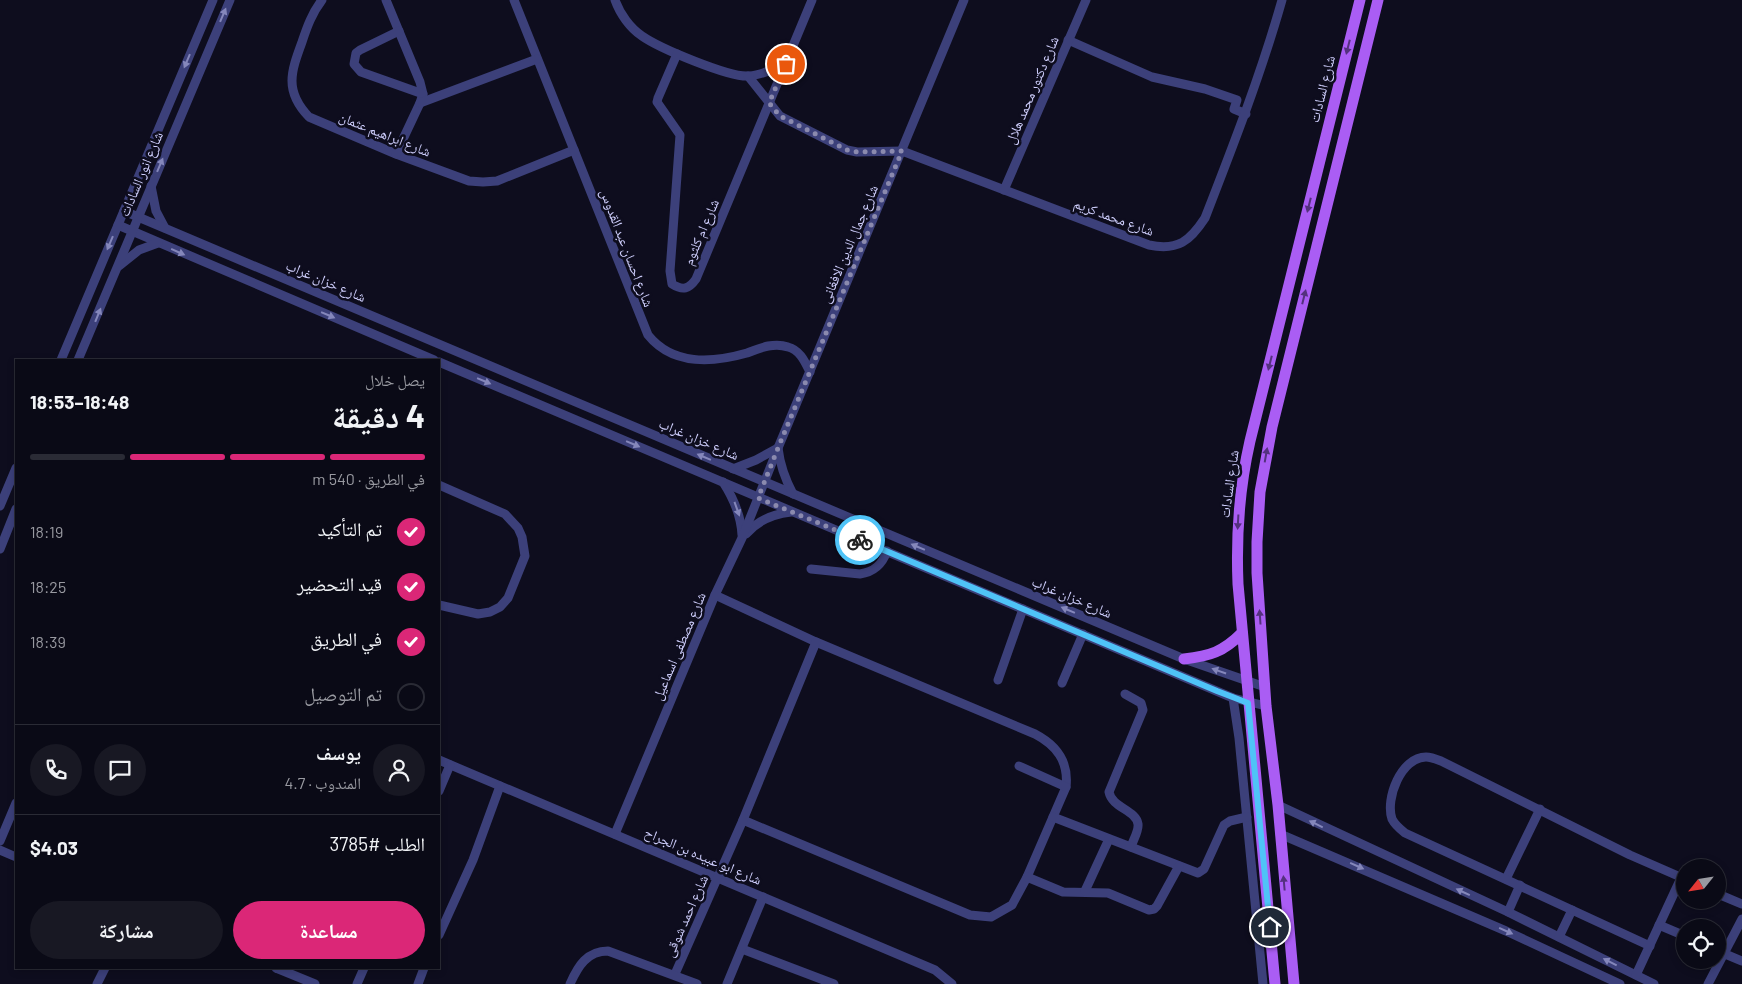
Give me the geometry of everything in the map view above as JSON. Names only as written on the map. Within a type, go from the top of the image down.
[{"type":"main road","name":"شارع السادات","points":[[1275,984],[1242,633],[1237,535],[1238,509],[1244,467],[1360,0]]},
{"type":"main road","points":[[1294,984],[1278,805],[1266,706],[1257,572],[1260,500],[1266,453],[1378,0]]},
{"type":"main road","points":[[1184,659],[1220,652],[1242,633]]},
{"type":"street","name":"شارع انور السادات","points":[[61,359],[213,0]]},
{"type":"street","name":"شارع انور السادات","points":[[78,359],[230,0]]},
{"type":"street","name":"شارع ابراهيم عثمان","points":[[322,0],[313,12],[293,66],[291,77],[295,99],[308,117],[396,154],[469,181],[497,181],[574,150]]},
{"type":"street","points":[[386,0],[420,82],[421,98],[396,154]]},
{"type":"street","name":"شارع احسان عبد القدوس","points":[[514,0],[644,327],[654,342],[670,352],[697,361],[727,358],[762,347],[787,346],[801,356],[810,372]]},
{"type":"street","points":[[615,0],[624,19],[642,36],[677,54],[732,74],[748,76],[768,72],[786,64]]},
{"type":"street","name":"شارع ام كلثوم","points":[[677,54],[657,102],[680,135],[670,271],[672,284],[684,289],[690,286],[696,279],[812,0]]},
{"type":"street","name":"شارع جمال الدين الافغانى","points":[[758,498],[964,0]]},
{"type":"street","name":"شارع دكتور محمد هلال","points":[[1004,190],[1086,0]]},
{"type":"street","name":"شارع محمد كريم","points":[[902,151],[1149,245],[1160,247],[1178,245],[1195,233],[1205,218],[1268,52],[1282,0]]},
{"type":"street","points":[[399,31],[360,50],[354,58],[354,64],[361,72],[421,98],[537,59]]},
{"type":"street","points":[[1068,40],[1152,77],[1205,89],[1236,100],[1234,109],[1246,114]]},
{"type":"street","points":[[748,76],[780,116],[847,150],[858,152],[902,151]]},
{"type":"street","points":[[151,186],[156,211],[165,228]]},
{"type":"street","name":"شارع خزان غراب","points":[[124,211],[1184,659],[1265,687]]},
{"type":"street","points":[[118,225],[432,359]]},
{"type":"street","points":[[117,268],[139,250],[158,243]]},
{"type":"street","points":[[410,350],[416,334]]},
{"type":"street","points":[[440,362],[1233,698],[1266,706]]},
{"type":"street","points":[[733,469],[756,460],[778,448],[785,479],[793,494]]},
{"type":"street","points":[[0,506],[15,470]]},
{"type":"street","points":[[723,482],[735,504],[742,523],[742,538]]},
{"type":"street","points":[[440,485],[505,514],[518,528],[525,556],[508,598],[500,607],[490,612],[478,614],[440,606]]},
{"type":"street","name":"شارع مصطفى اسماعيل","points":[[615,834],[715,595],[742,538],[758,498]]},
{"type":"street","points":[[0,549],[15,512]]},
{"type":"street","points":[[742,538],[759,522],[780,513],[794,512]]},
{"type":"street","points":[[811,569],[867,573],[878,567],[887,551]]},
{"type":"street","points":[[715,595],[816,642],[1046,740],[1057,750],[1062,758],[1067,778],[1066,787],[1027,877],[1012,905],[991,917],[970,915],[743,820]]},
{"type":"street","points":[[998,680],[1023,609]]},
{"type":"street","points":[[1062,683],[1083,634]]},
{"type":"street","name":"شارع احمد شوقى","points":[[570,984],[582,961],[599,951],[608,951],[674,974],[743,820],[816,642]]},
{"type":"street","points":[[1125,694],[1141,703],[1143,710],[1108,792],[1114,802],[1135,817],[1137,821],[1138,826],[1131,847]]},
{"type":"street","points":[[1233,698],[1239,738],[1263,984]]},
{"type":"street","points":[[1650,946],[1405,833],[1397,827],[1390,810],[1397,780],[1410,763],[1425,757],[1433,758],[1540,809],[1630,855],[1676,875]]},
{"type":"street","name":"شارع ابو عبيده بن الجراح","points":[[440,760],[935,970],[952,984]]},
{"type":"street","points":[[440,789],[450,765]]},
{"type":"street","points":[[1019,766],[1066,787]]},
{"type":"street","points":[[440,933],[473,860],[500,786]]},
{"type":"street","points":[[0,842],[15,805]]},
{"type":"street","points":[[1278,805],[1508,912],[1654,984]]},
{"type":"street","points":[[1506,878],[1540,809]]},
{"type":"street","points":[[1053,817],[1195,872],[1201,872],[1224,825],[1230,821],[1247,817]]},
{"type":"street","points":[[1280,834],[1473,917],[1620,984]]},
{"type":"street","points":[[1084,891],[1109,839]]},
{"type":"street","points":[[0,850],[15,857]]},
{"type":"street","points":[[1027,877],[1063,892],[1108,893],[1149,910],[1154,910],[1179,866]]},
{"type":"street","points":[[1508,912],[1520,885]]},
{"type":"street","points":[[1636,975],[1676,892]]},
{"type":"street","points":[[727,984],[763,897]]},
{"type":"street","points":[[1726,897],[1742,904]]},
{"type":"street","points":[[1559,937],[1572,910]]},
{"type":"street","points":[[1726,944],[1742,919]]},
{"type":"street","points":[[1659,925],[1676,932]]},
{"type":"street","points":[[742,949],[834,984]]},
{"type":"street","points":[[1726,954],[1742,962]]},
{"type":"street","points":[[98,984],[105,969]]},
{"type":"street","points":[[278,969],[315,984]]},
{"type":"street","points":[[357,984],[364,969]]},
{"type":"street","points":[[418,984],[424,969]]},
{"type":"street","points":[[1708,984],[1714,969]]},
{"type":"street","points":[[674,974],[697,984]]},
{"type":"way so far","points":[[786,64],[769,103],[780,116],[847,150],[858,152],[902,151],[758,498],[860,540]]},
{"type":"route","points":[[860,540],[1248,703],[1270,927]]}]
